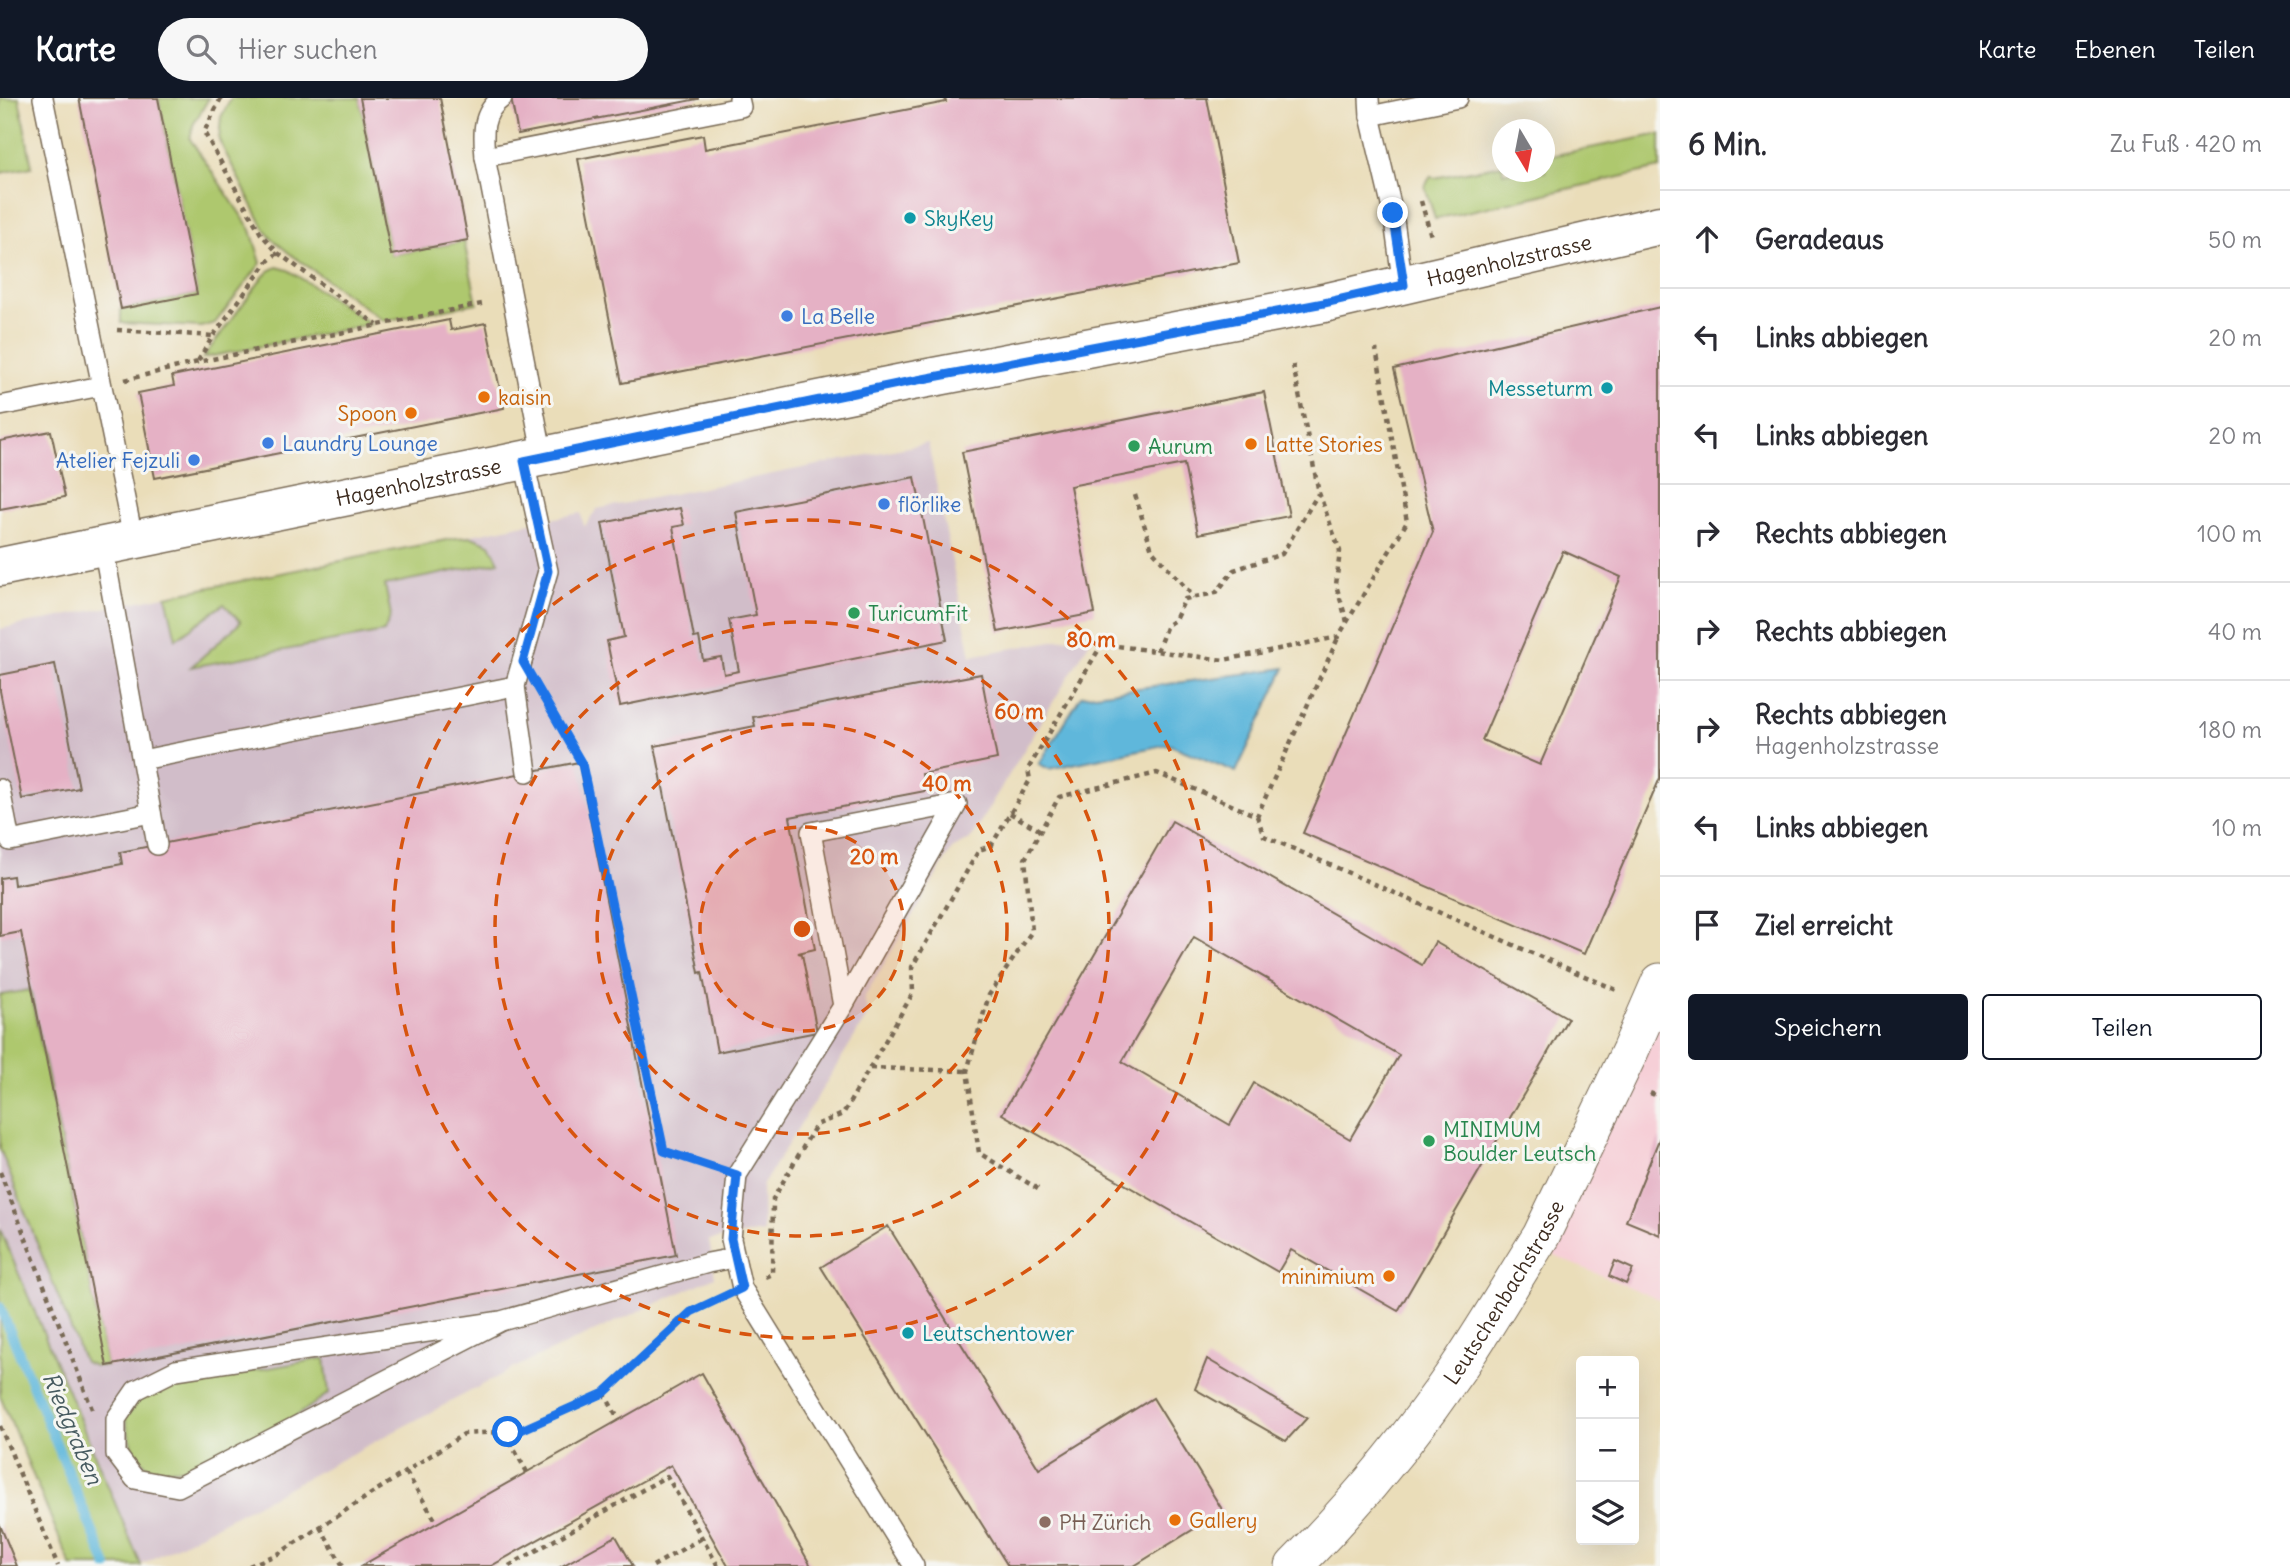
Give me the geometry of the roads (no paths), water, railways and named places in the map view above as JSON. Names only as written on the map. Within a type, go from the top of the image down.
[{"type":"street","name":"Hagenholzstrasse","points":[[0,567],[907,382],[1324,303],[1660,225]]},
{"type":"street","name":"Leutschenbachstrasse","points":[[1294,1566],[1383,1468],[1458,1368],[1534,1247],[1630,1051],[1644,988]]},
{"type":"lane","points":[[43,98],[101,386],[142,760],[157,845]]},
{"type":"lane","points":[[502,98],[491,107],[483,107],[485,157],[510,295],[548,571],[515,687],[527,772]]},
{"type":"lane","points":[[485,157],[741,107],[739,98]]},
{"type":"lane","points":[[1404,285],[1393,213],[1370,107],[1458,98]]},
{"type":"lane","points":[[0,407],[101,386]]},
{"type":"lane","points":[[142,760],[515,687]]},
{"type":"lane","points":[[0,789],[10,841],[151,813]]},
{"type":"lane","points":[[843,1006],[811,832],[957,804],[843,1006],[737,1175],[731,1239],[742,1288],[914,1566]]},
{"type":"lane","points":[[501,1321],[178,1487],[135,1479],[116,1454],[116,1419],[136,1390],[176,1370],[501,1321],[734,1258]]},
{"type":"water","points":[[1285,668],[1236,772],[1168,744],[1049,769],[1039,764],[1081,696]]},
{"type":"waterway","name":"Riedgraben","points":[[0,1307],[107,1566]]},
{"type":"place","name":"SkyKey","points":[[910,218]]},
{"type":"place","name":"La Belle","points":[[787,316]]},
{"type":"place","name":"Messeturm","points":[[1607,388]]},
{"type":"place","name":"kaisin","points":[[484,397]]},
{"type":"place","name":"Spoon","points":[[411,413]]},
{"type":"place","name":"Laundry Lounge","points":[[268,443]]},
{"type":"place","name":"Latte Stories","points":[[1251,444]]},
{"type":"place","name":"Aurum","points":[[1134,446]]},
{"type":"place","name":"Atelier Fejzuli","points":[[194,460]]},
{"type":"place","name":"flörlike","points":[[884,504]]},
{"type":"place","name":"TuricumFit","points":[[854,613]]},
{"type":"place","name":"MINIMUM Boulder Leutsch","points":[[1429,1141]]},
{"type":"place","name":"minimium","points":[[1389,1276]]},
{"type":"place","name":"Leutschentower","points":[[908,1333]]},
{"type":"place","name":"Gallery","points":[[1175,1520]]},
{"type":"place","name":"PH Zürich","points":[[1045,1522]]}]
